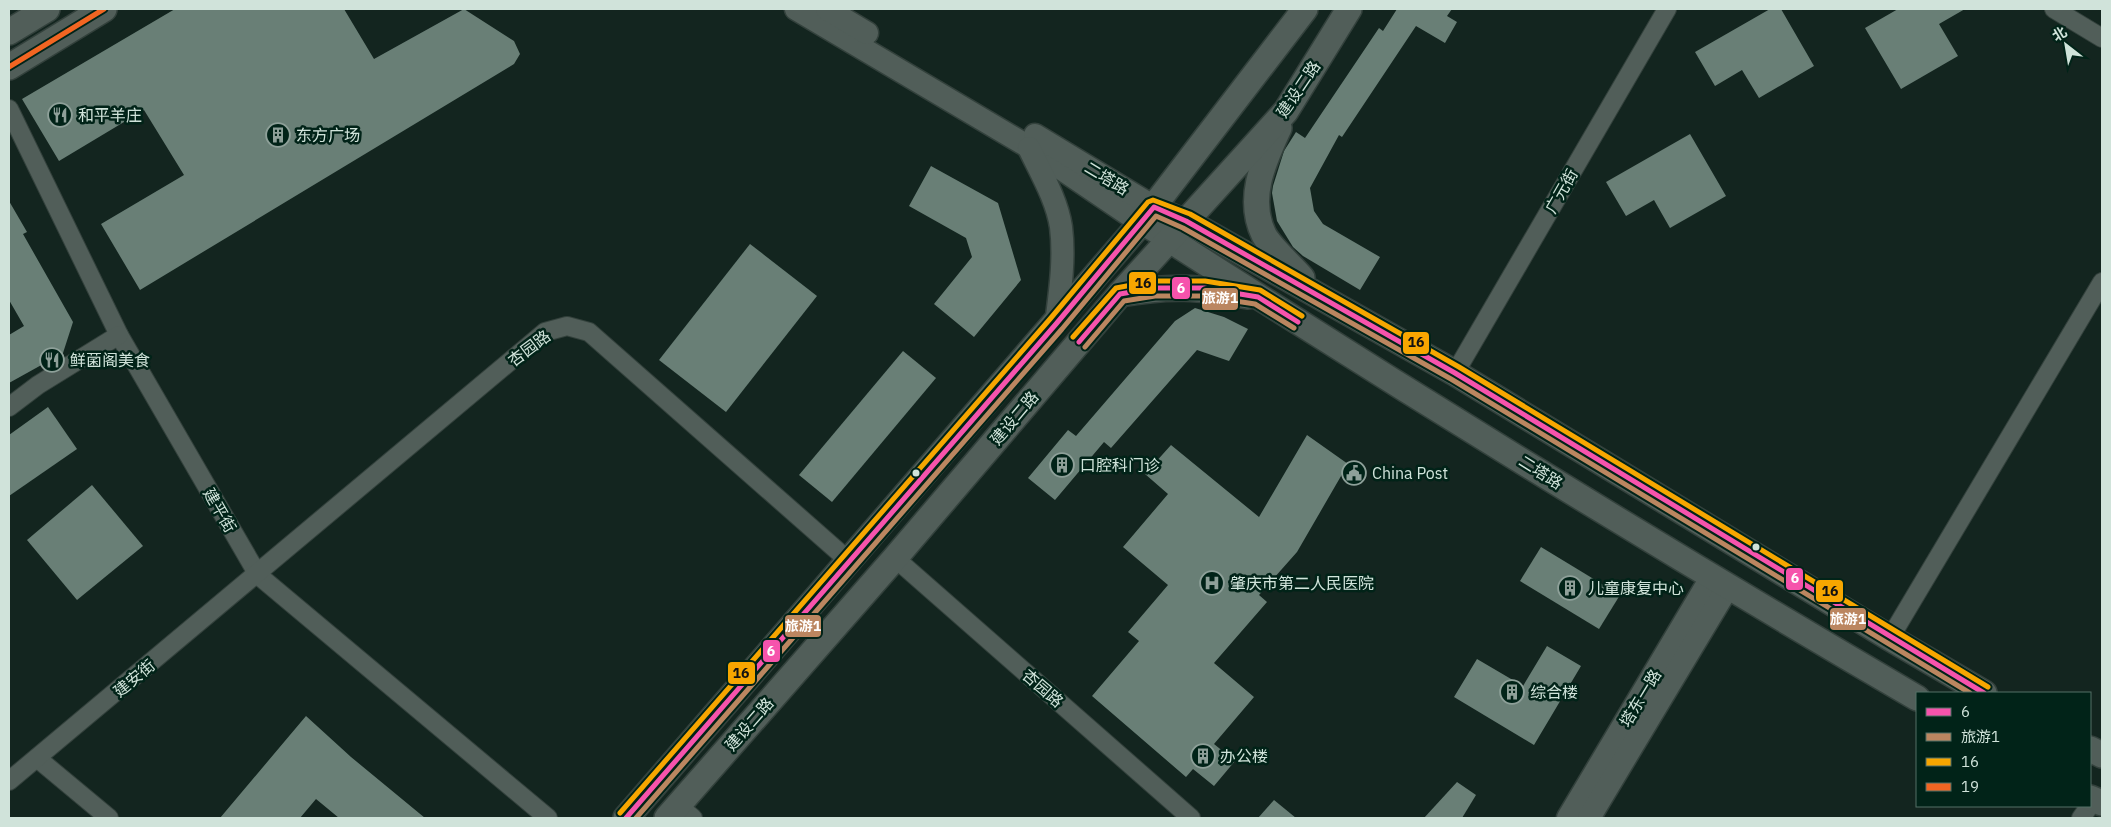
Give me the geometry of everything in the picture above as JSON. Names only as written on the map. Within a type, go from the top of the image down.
[{"type":"main road","points":[[9,32],[47,9]]},
{"type":"main road","points":[[9,67],[104,9]]},
{"type":"main road","name":"建设二路","points":[[679,814],[1120,294],[1286,111],[1348,9]]},
{"type":"main road","points":[[1302,13],[1305,30],[1318,39],[1329,41]]},
{"type":"main road","name":"建设二路","points":[[626,818],[1056,324],[1148,215],[1302,13]]},
{"type":"main road","points":[[1286,111],[1263,166],[1258,185],[1257,212],[1265,236],[1316,293]]},
{"type":"main road","name":"二塔路","points":[[1186,221],[1455,372],[1890,638],[1982,692]]},
{"type":"main road","name":"二塔路","points":[[1170,240],[1258,297],[1720,583],[1916,697]]},
{"type":"main road","points":[[1120,294],[1177,286],[1204,288],[1258,297]]},
{"type":"street","name":"二塔路","points":[[796,9],[1029,148],[1148,215],[1186,221]]},
{"type":"street","name":"二塔路","points":[[827,9],[1148,215]]},
{"type":"street","name":"广元街","points":[[1455,372],[1667,9]]},
{"type":"street","points":[[2054,9],[2102,38]]},
{"type":"street","name":"建平街","points":[[9,109],[119,335],[258,575],[548,818]]},
{"type":"street","points":[[1029,148],[1048,187],[1061,226],[1062,272],[1056,324]]},
{"type":"street","points":[[1148,215],[1170,240]]},
{"type":"street","points":[[1890,638],[2102,283]]},
{"type":"street","name":"杏园路","points":[[258,575],[545,332],[567,326],[589,332],[849,561]]},
{"type":"street","points":[[9,407],[38,385],[119,335]]},
{"type":"street","name":"杏园路","points":[[895,558],[1191,818]]},
{"type":"street","name":"建安街","points":[[9,781],[258,575]]},
{"type":"street","name":"塔东一路","points":[[1568,818],[1720,583]]},
{"type":"street","name":"塔东一路","points":[[1589,818],[1720,583]]},
{"type":"street","points":[[38,758],[109,818]]},
{"type":"building","name":"东方广场","points":[[175,9],[344,9],[374,59],[464,9],[514,41],[520,54],[514,64],[140,290],[101,224],[184,175],[144,110],[59,161],[22,99]]},
{"type":"building","points":[[1397,9],[1452,9],[1447,16],[1457,22],[1445,43],[1416,26],[1342,137],[1339,135],[1310,188],[1314,211],[1323,224],[1380,257],[1360,290],[1303,256],[1293,247],[1277,221],[1272,193],[1284,151],[1296,132],[1305,138],[1379,28],[1383,31]]},
{"type":"building","points":[[1770,9],[1781,9],[1814,66],[1759,98],[1742,70],[1715,86],[1695,52]]},
{"type":"building","points":[[1898,9],[1965,9],[1939,24],[1958,56],[1901,89],[1865,28]]},
{"type":"building","points":[[1690,134],[1726,196],[1670,228],[1654,200],[1626,216],[1606,182]]},
{"type":"building","points":[[931,166],[998,203],[1021,280],[974,337],[934,304],[972,257],[966,238],[909,206]]},
{"type":"building","points":[[9,201],[27,232],[23,234],[73,322],[63,353],[9,383],[9,335],[24,326],[9,300]]},
{"type":"building","points":[[750,244],[817,296],[726,412],[659,360]]},
{"type":"building","points":[[1195,308],[1224,317],[1248,329],[1229,361],[1197,350],[1111,448],[1104,442],[1055,500],[1028,478],[1068,430],[1076,436],[1175,321]]},
{"type":"building","points":[[903,351],[936,378],[832,502],[799,475]]},
{"type":"building","points":[[48,407],[77,449],[9,496],[9,435]]},
{"type":"building","points":[[1307,435],[1348,464],[1297,552],[1259,595],[1267,602],[1214,663],[1254,697],[1214,744],[1235,761],[1214,786],[1193,769],[1186,777],[1092,696],[1139,641],[1128,632],[1168,585],[1123,547],[1168,494],[1145,474],[1171,445],[1259,517]]},
{"type":"building","points":[[92,485],[143,546],[77,600],[27,540]]},
{"type":"building","name":"儿童康复中心","points":[[1541,547],[1620,595],[1599,629],[1520,581]]},
{"type":"building","name":"综合楼","points":[[1547,646],[1581,666],[1534,745],[1454,697],[1477,659],[1523,686]]},
{"type":"building","points":[[306,716],[351,757],[425,818],[339,818],[316,799],[300,818],[220,818]]},
{"type":"building","points":[[1457,782],[1476,795],[1462,818],[1424,818]]},
{"type":"building","points":[[1274,800],[1296,818],[1258,818]]},
{"type":"transit line","name":"19","points":[[9,67],[104,9]]},
{"type":"transit line","name":"16","points":[[620,813],[1050,319],[1148,202],[1153,200],[1190,214],[1459,367],[1988,687]]},
{"type":"transit line","name":"6","points":[[626,818],[1056,324],[1154,207],[1186,221],[1455,373],[1982,692]]},
{"type":"transit line","name":"旅游1","points":[[636,818],[1062,329],[1156,216],[1183,228],[1451,379],[1968,692]]},
{"type":"transit line","name":"16","points":[[1073,337],[1116,288],[1153,281],[1205,281],[1260,290],[1302,316]]},
{"type":"transit line","name":"6","points":[[1079,342],[1120,294],[1154,288],[1204,288],[1258,297],[1298,322]]},
{"type":"transit line","name":"旅游1","points":[[1085,347],[1124,301],[1155,296],[1203,296],[1255,304],[1294,328]]},
{"type":"place","name":"和平羊庄","points":[[60,115]]},
{"type":"place","name":"东方广场","points":[[278,135]]},
{"type":"place","name":"鲜菌阁美食","points":[[52,360]]},
{"type":"place","name":"口腔科门诊","points":[[1062,465]]},
{"type":"place","name":"China Post","points":[[1354,473]]},
{"type":"place","name":"肇庆市第二人民医院","points":[[1212,583]]},
{"type":"place","name":"儿童康复中心","points":[[1570,588]]},
{"type":"place","name":"综合楼","points":[[1512,692]]},
{"type":"place","name":"办公楼","points":[[1203,756]]}]
